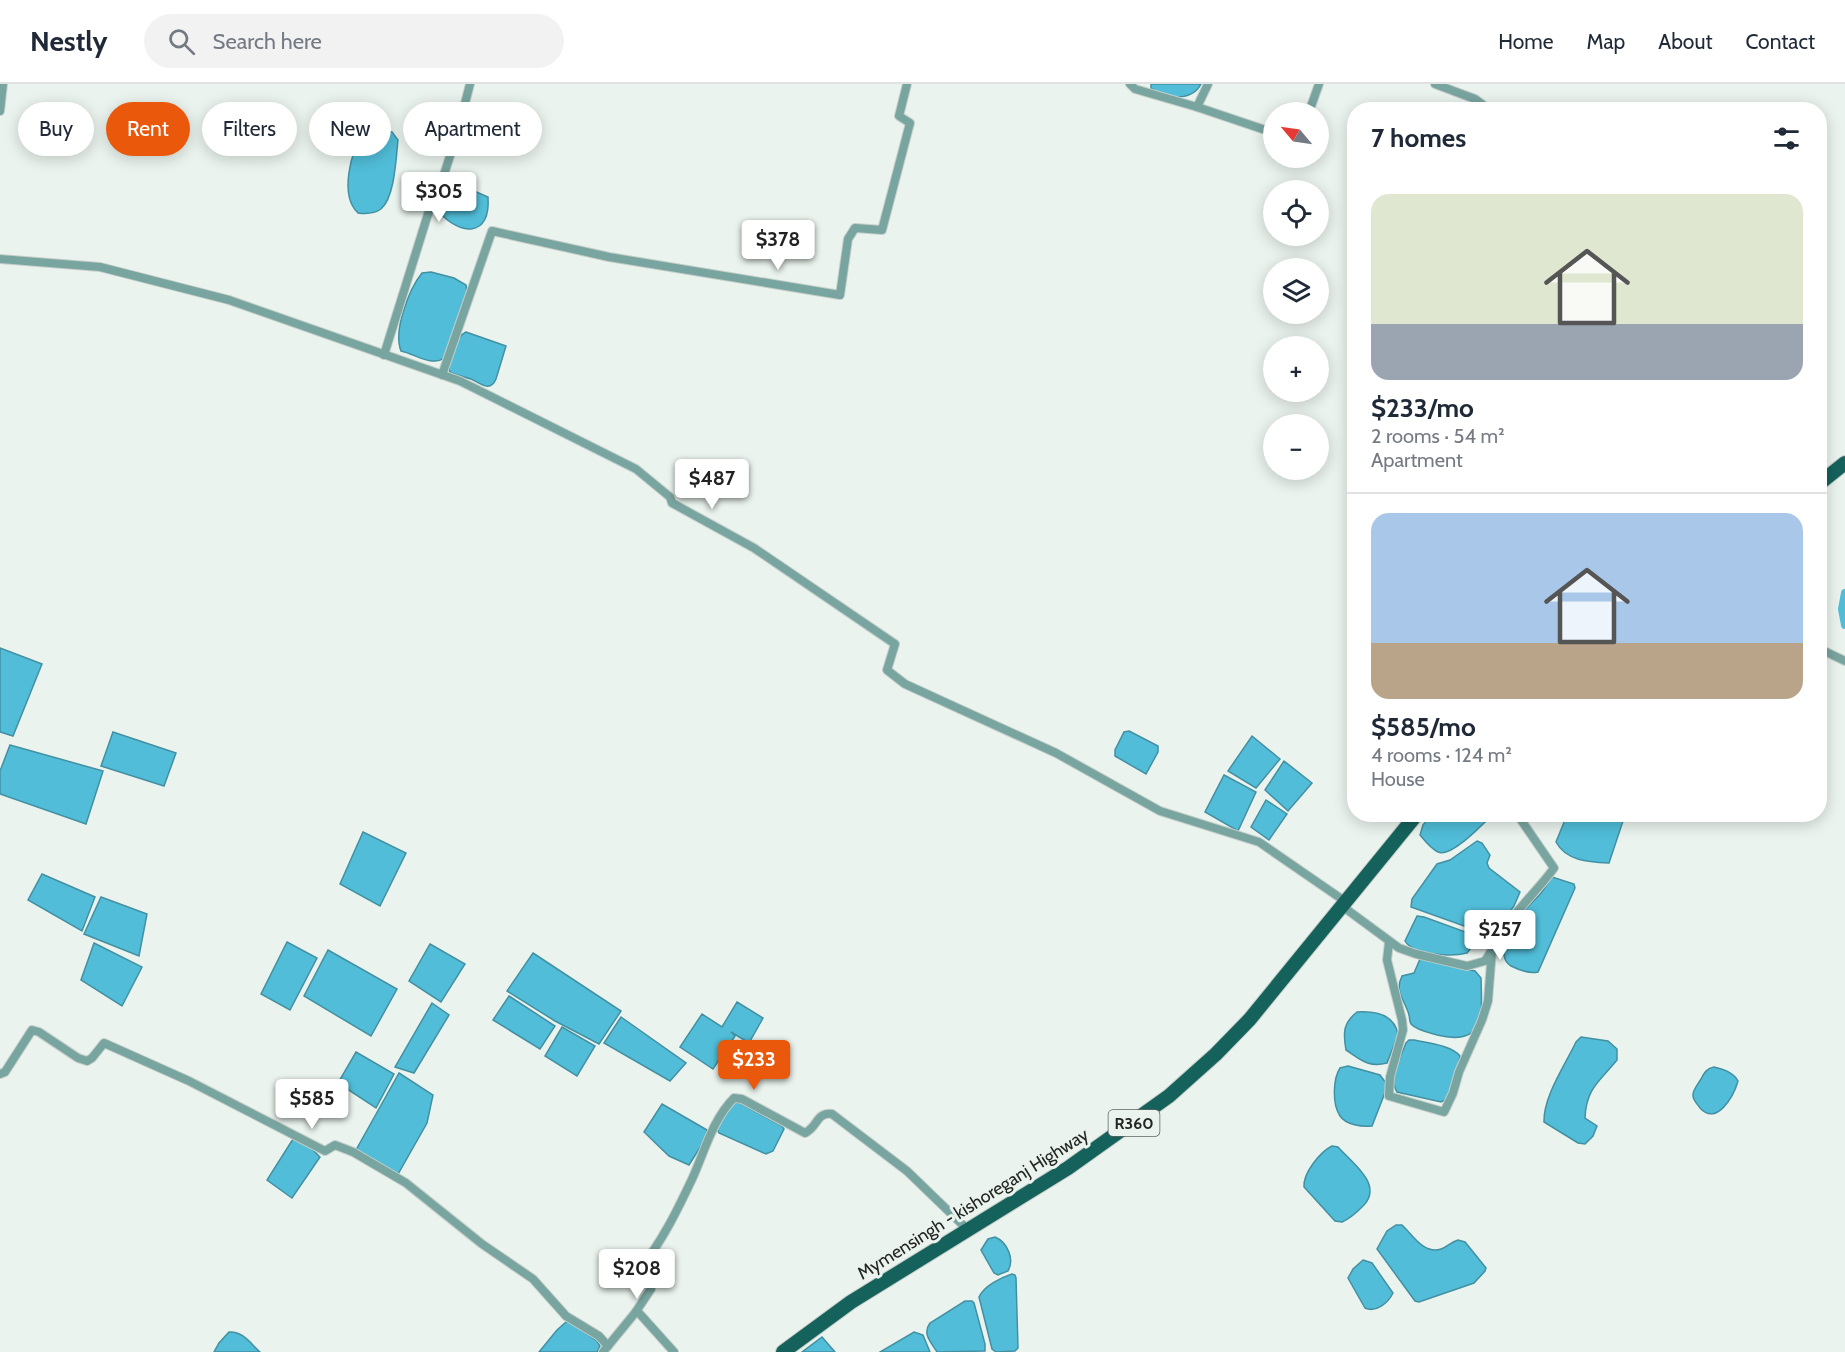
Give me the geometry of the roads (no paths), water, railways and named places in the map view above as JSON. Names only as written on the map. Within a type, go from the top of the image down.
[{"type":"main road","points":[[1827,477],[1845,463]]},
{"type":"main road","name":"Mymensingh - kishoreganj Highway","points":[[783,1352],[851,1302],[1068,1168],[1145,1115],[1183,1085],[1250,1019],[1411,822]]},
{"type":"street","points":[[0,111],[3,84]]},
{"type":"street","points":[[384,355],[428,214],[454,144],[470,84]]},
{"type":"street","points":[[441,375],[492,231],[609,257],[840,294],[848,239],[855,228],[882,230],[910,123],[898,116],[907,84]]},
{"type":"street","points":[[1130,84],[1134,90],[1197,107],[1263,129]]},
{"type":"street","points":[[1197,107],[1208,84]]},
{"type":"street","points":[[1313,102],[1319,84]]},
{"type":"street","points":[[1435,84],[1479,102]]},
{"type":"street","points":[[0,259],[100,267],[229,300],[460,381],[636,469],[670,496],[672,503],[754,548],[895,644],[887,670],[905,684],[1056,753],[1160,811],[1259,842],[1344,904],[1389,942],[1416,954],[1467,966],[1485,961],[1499,936],[1539,890],[1554,868],[1522,822]]},
{"type":"street","points":[[1827,652],[1844,661]]},
{"type":"street","points":[[1389,942],[1387,960],[1403,1030],[1390,1077],[1389,1096],[1444,1112],[1488,1001],[1492,950]]},
{"type":"street","points":[[0,1074],[5,1072],[32,1030],[39,1032],[78,1058],[87,1061],[93,1058],[104,1043],[189,1081],[325,1151],[335,1145],[339,1146],[406,1184],[495,1254],[533,1279],[566,1316],[599,1336],[606,1349],[651,1289],[649,1281],[639,1270],[657,1248],[692,1179],[720,1113],[734,1098],[742,1099],[805,1133],[815,1126],[821,1115],[832,1114],[908,1171],[967,1229]]},
{"type":"street","points":[[635,1313],[639,1314],[674,1352]]},
{"type":"water","points":[[1151,84],[1201,84],[1191,94],[1178,97],[1163,95],[1151,88]]},
{"type":"water","points":[[391,132],[398,140],[392,186],[386,203],[381,209],[370,213],[358,213],[352,205],[348,185],[353,156],[391,156]]},
{"type":"water","points":[[449,183],[456,183],[488,197],[485,220],[479,226],[472,229],[464,228],[456,225],[438,211],[440,195]]},
{"type":"water","points":[[431,272],[454,278],[466,285],[467,292],[444,358],[434,361],[401,351],[399,343],[401,322],[412,289],[422,273]]},
{"type":"water","points":[[466,332],[506,346],[496,379],[491,385],[485,386],[451,373],[449,370],[455,344]]},
{"type":"water","points":[[0,648],[42,664],[13,736],[0,732]]},
{"type":"water","points":[[1129,731],[1158,746],[1158,752],[1146,774],[1115,756],[1115,750],[1124,732]]},
{"type":"water","points":[[113,732],[176,753],[164,786],[101,766]]},
{"type":"water","points":[[1252,736],[1280,759],[1256,788],[1228,771]]},
{"type":"water","points":[[10,745],[103,771],[86,824],[0,794],[0,771]]},
{"type":"water","points":[[1284,761],[1312,783],[1288,811],[1265,790]]},
{"type":"water","points":[[1224,775],[1256,792],[1238,831],[1205,812]]},
{"type":"water","points":[[1266,800],[1287,814],[1269,840],[1251,827]]},
{"type":"water","points":[[1426,822],[1484,822],[1466,839],[1444,853],[1433,849],[1420,835]]},
{"type":"water","points":[[1564,822],[1623,822],[1609,863],[1572,857],[1556,842]]},
{"type":"water","points":[[363,832],[406,853],[380,906],[340,884]]},
{"type":"water","points":[[1477,841],[1482,843],[1490,855],[1487,863],[1489,868],[1520,892],[1514,906],[1496,932],[1481,932],[1411,907],[1412,899],[1437,864],[1450,860]]},
{"type":"water","points":[[42,874],[95,897],[82,931],[28,900]]},
{"type":"water","points":[[1552,877],[1574,884],[1575,888],[1538,972],[1521,970],[1509,965],[1505,960],[1506,936],[1515,920],[1541,893]]},
{"type":"water","points":[[101,897],[147,914],[139,956],[84,934]]},
{"type":"water","points":[[1417,916],[1471,934],[1474,941],[1471,948],[1467,953],[1443,955],[1424,952],[1409,946],[1405,941]]},
{"type":"water","points":[[287,942],[317,958],[290,1010],[261,994]]},
{"type":"water","points":[[94,943],[142,967],[122,1006],[81,980]]},
{"type":"water","points":[[430,944],[465,964],[441,1002],[409,981]]},
{"type":"water","points":[[328,950],[397,989],[371,1036],[304,996]]},
{"type":"water","points":[[533,953],[621,1011],[599,1044],[555,1021],[507,991]]},
{"type":"water","points":[[1420,959],[1475,971],[1481,978],[1480,1015],[1473,1032],[1465,1036],[1453,1037],[1437,1035],[1411,1024],[1399,987],[1402,976],[1414,973]]},
{"type":"water","points":[[509,996],[555,1026],[540,1049],[493,1020]]},
{"type":"water","points":[[737,1002],[763,1018],[749,1043],[731,1032],[735,1036],[713,1069],[680,1047],[702,1014],[722,1027]]},
{"type":"water","points":[[432,1003],[449,1015],[414,1073],[395,1067]]},
{"type":"water","points":[[1357,1012],[1377,1013],[1393,1022],[1398,1035],[1387,1063],[1369,1063],[1346,1050],[1345,1029],[1349,1020]]},
{"type":"water","points":[[621,1017],[686,1063],[670,1081],[604,1043]]},
{"type":"water","points":[[562,1027],[595,1046],[577,1076],[545,1056]]},
{"type":"water","points":[[1581,1037],[1608,1041],[1617,1049],[1617,1060],[1595,1086],[1588,1099],[1585,1118],[1597,1126],[1593,1136],[1585,1144],[1578,1143],[1544,1122],[1551,1092],[1576,1042]]},
{"type":"water","points":[[1409,1040],[1445,1047],[1460,1056],[1458,1069],[1447,1099],[1441,1102],[1397,1092],[1394,1081],[1396,1068]]},
{"type":"water","points":[[356,1052],[394,1074],[376,1108],[338,1083]]},
{"type":"water","points":[[1348,1066],[1380,1075],[1386,1083],[1386,1090],[1372,1126],[1350,1123],[1343,1119],[1337,1111],[1334,1092],[1336,1078],[1340,1068]]},
{"type":"water","points":[[1714,1067],[1731,1074],[1738,1081],[1729,1101],[1713,1114],[1706,1113],[1700,1108],[1693,1094],[1705,1073],[1709,1068]]},
{"type":"water","points":[[399,1073],[433,1095],[427,1123],[397,1176],[356,1150]]},
{"type":"water","points":[[734,1103],[740,1103],[782,1126],[784,1129],[773,1151],[766,1154],[719,1133],[716,1127]]},
{"type":"water","points":[[662,1104],[707,1130],[706,1138],[689,1165],[669,1156],[644,1132]]},
{"type":"water","points":[[293,1139],[309,1146],[320,1157],[292,1198],[267,1180]]},
{"type":"water","points":[[1332,1146],[1338,1147],[1358,1168],[1369,1184],[1368,1200],[1352,1216],[1342,1222],[1335,1221],[1304,1187],[1304,1181],[1313,1164]]},
{"type":"water","points":[[1396,1225],[1402,1225],[1419,1243],[1429,1249],[1441,1249],[1458,1240],[1465,1242],[1486,1268],[1485,1271],[1474,1283],[1419,1302],[1415,1301],[1377,1249],[1387,1231]]},
{"type":"water","points":[[995,1237],[1009,1251],[1011,1261],[1008,1271],[998,1275],[994,1273],[981,1250],[988,1239]]},
{"type":"water","points":[[1363,1260],[1372,1263],[1393,1293],[1385,1303],[1373,1309],[1365,1308],[1348,1278],[1353,1269]]},
{"type":"water","points":[[1012,1274],[1016,1278],[1018,1348],[1015,1351],[996,1352],[992,1349],[979,1297],[993,1283]]},
{"type":"water","points":[[965,1301],[974,1303],[985,1351],[937,1352],[928,1338],[927,1331],[930,1323]]},
{"type":"water","points":[[566,1322],[570,1322],[597,1341],[600,1346],[597,1352],[539,1352]]},
{"type":"water","points":[[229,1332],[243,1336],[260,1352],[214,1352]]},
{"type":"water","points":[[914,1332],[923,1335],[930,1352],[880,1352]]},
{"type":"water","points":[[822,1337],[835,1352],[802,1352]]},
{"type":"waterway","points":[[1845,593],[1842,609],[1845,625]]}]
